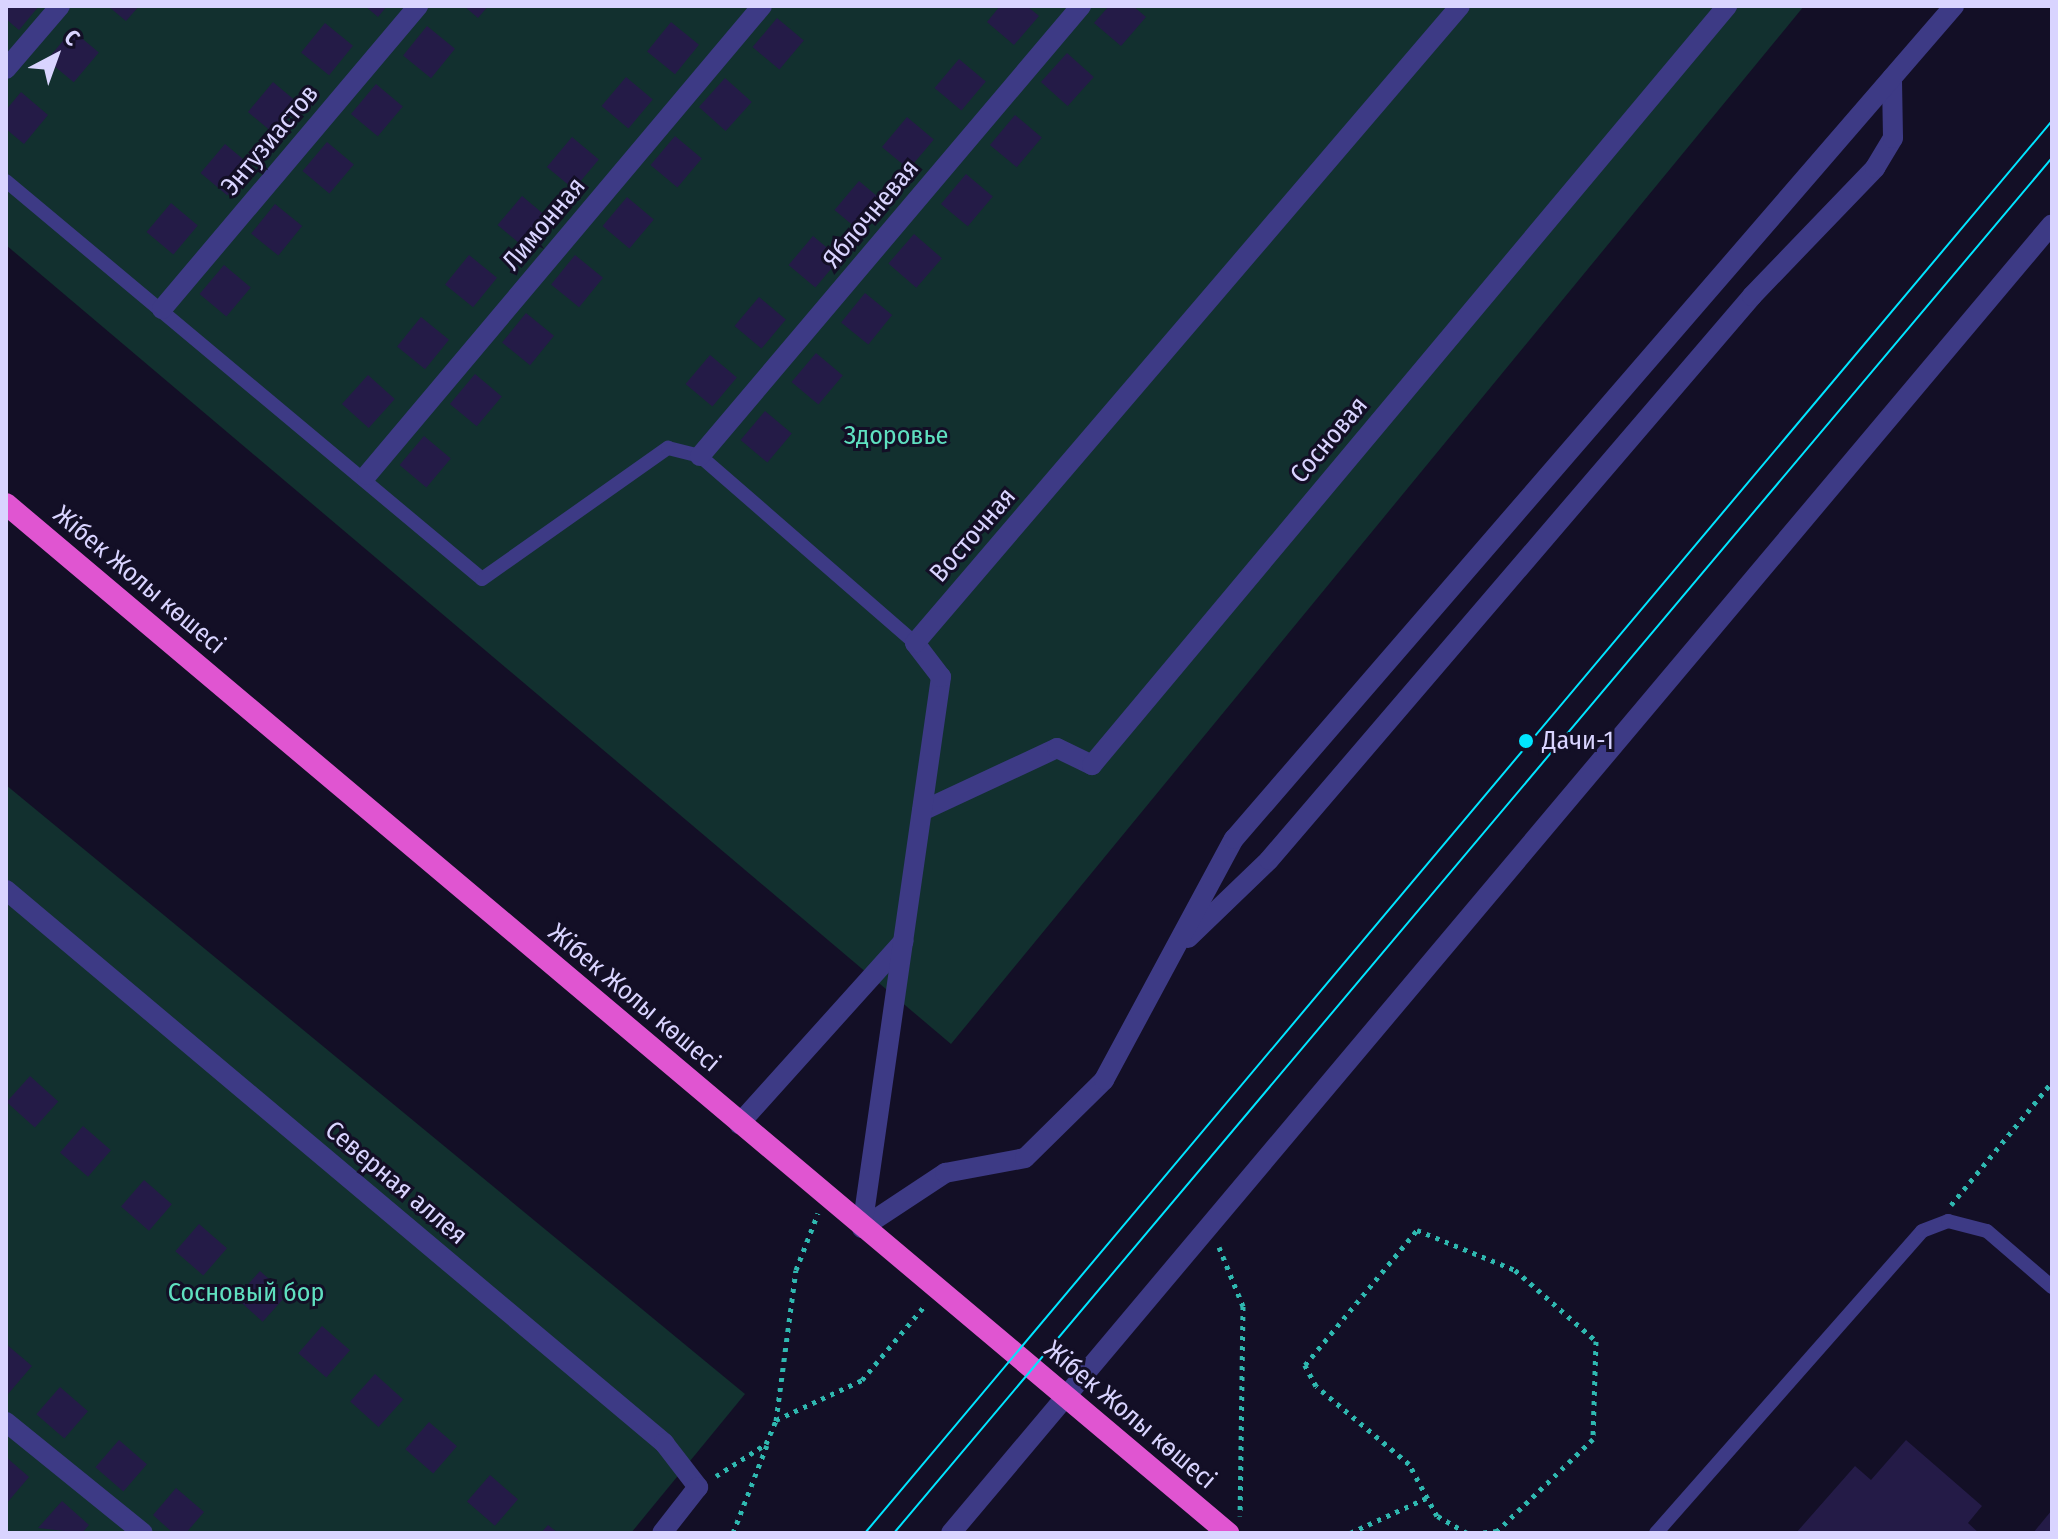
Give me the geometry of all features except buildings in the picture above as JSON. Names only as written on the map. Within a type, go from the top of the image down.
[{"type":"highway","name":"Жібек Жолы көшесі","points":[[6,504],[1066,1400],[1228,1533]]},
{"type":"street","points":[[6,69],[60,6]]},
{"type":"street","name":"Энтузиастов","points":[[162,309],[418,6]]},
{"type":"street","name":"Лимонная","points":[[367,475],[762,6]]},
{"type":"street","name":"Яблочневая","points":[[700,456],[1081,6]]},
{"type":"street","name":"Восточная","points":[[915,643],[1460,6]]},
{"type":"street","name":"Сосновая","points":[[922,811],[1057,748],[1092,765],[1727,6]]},
{"type":"street","points":[[862,1228],[945,1173],[1025,1158],[1104,1080],[1234,839],[1954,6]]},
{"type":"street","points":[[1173,952],[1269,860],[1752,296],[1875,168],[1893,138],[1892,78]]},
{"type":"street","points":[[951,1533],[2052,224]]},
{"type":"street","points":[[862,1228],[941,677],[915,643]]},
{"type":"street","name":"Северная аллея","points":[[6,890],[664,1443],[698,1487]]},
{"type":"street","points":[[739,1124],[904,941]]},
{"type":"street","points":[[6,1422],[143,1533]]},
{"type":"street","points":[[662,1533],[698,1487]]},
{"type":"lane","points":[[6,181],[367,475],[482,579],[668,448],[700,456],[915,643]]},
{"type":"lane","points":[[1656,1533],[1922,1231],[1948,1221],[1987,1231],[2052,1287]]},
{"type":"path","points":[[1948,1221],[1952,1200],[2052,1082]]},
{"type":"path","points":[[733,1533],[776,1421],[796,1270],[815,1217],[830,1201]]},
{"type":"path","points":[[1211,1227],[1243,1306],[1240,1533]]},
{"type":"path","points":[[1467,1533],[1437,1516],[1409,1464],[1316,1386],[1305,1365],[1417,1230],[1515,1270],[1596,1341],[1593,1439],[1497,1531],[1478,1533]]},
{"type":"path","points":[[698,1487],[766,1444],[776,1421],[862,1380],[937,1291]]},
{"type":"path","points":[[1350,1533],[1426,1498]]},
{"type":"green space","name":"Здоровье","points":[[6,6],[1804,6],[951,1044],[6,245]]},
{"type":"green space","name":"Сосновый бор","points":[[6,785],[745,1394],[631,1533],[6,1533]]},
{"type":"tram line","points":[[865,1533],[2052,121]]},
{"type":"tram line","points":[[894,1533],[2052,158]]},
{"type":"place","name":"Дачи-1","points":[[1526,741]]}]
